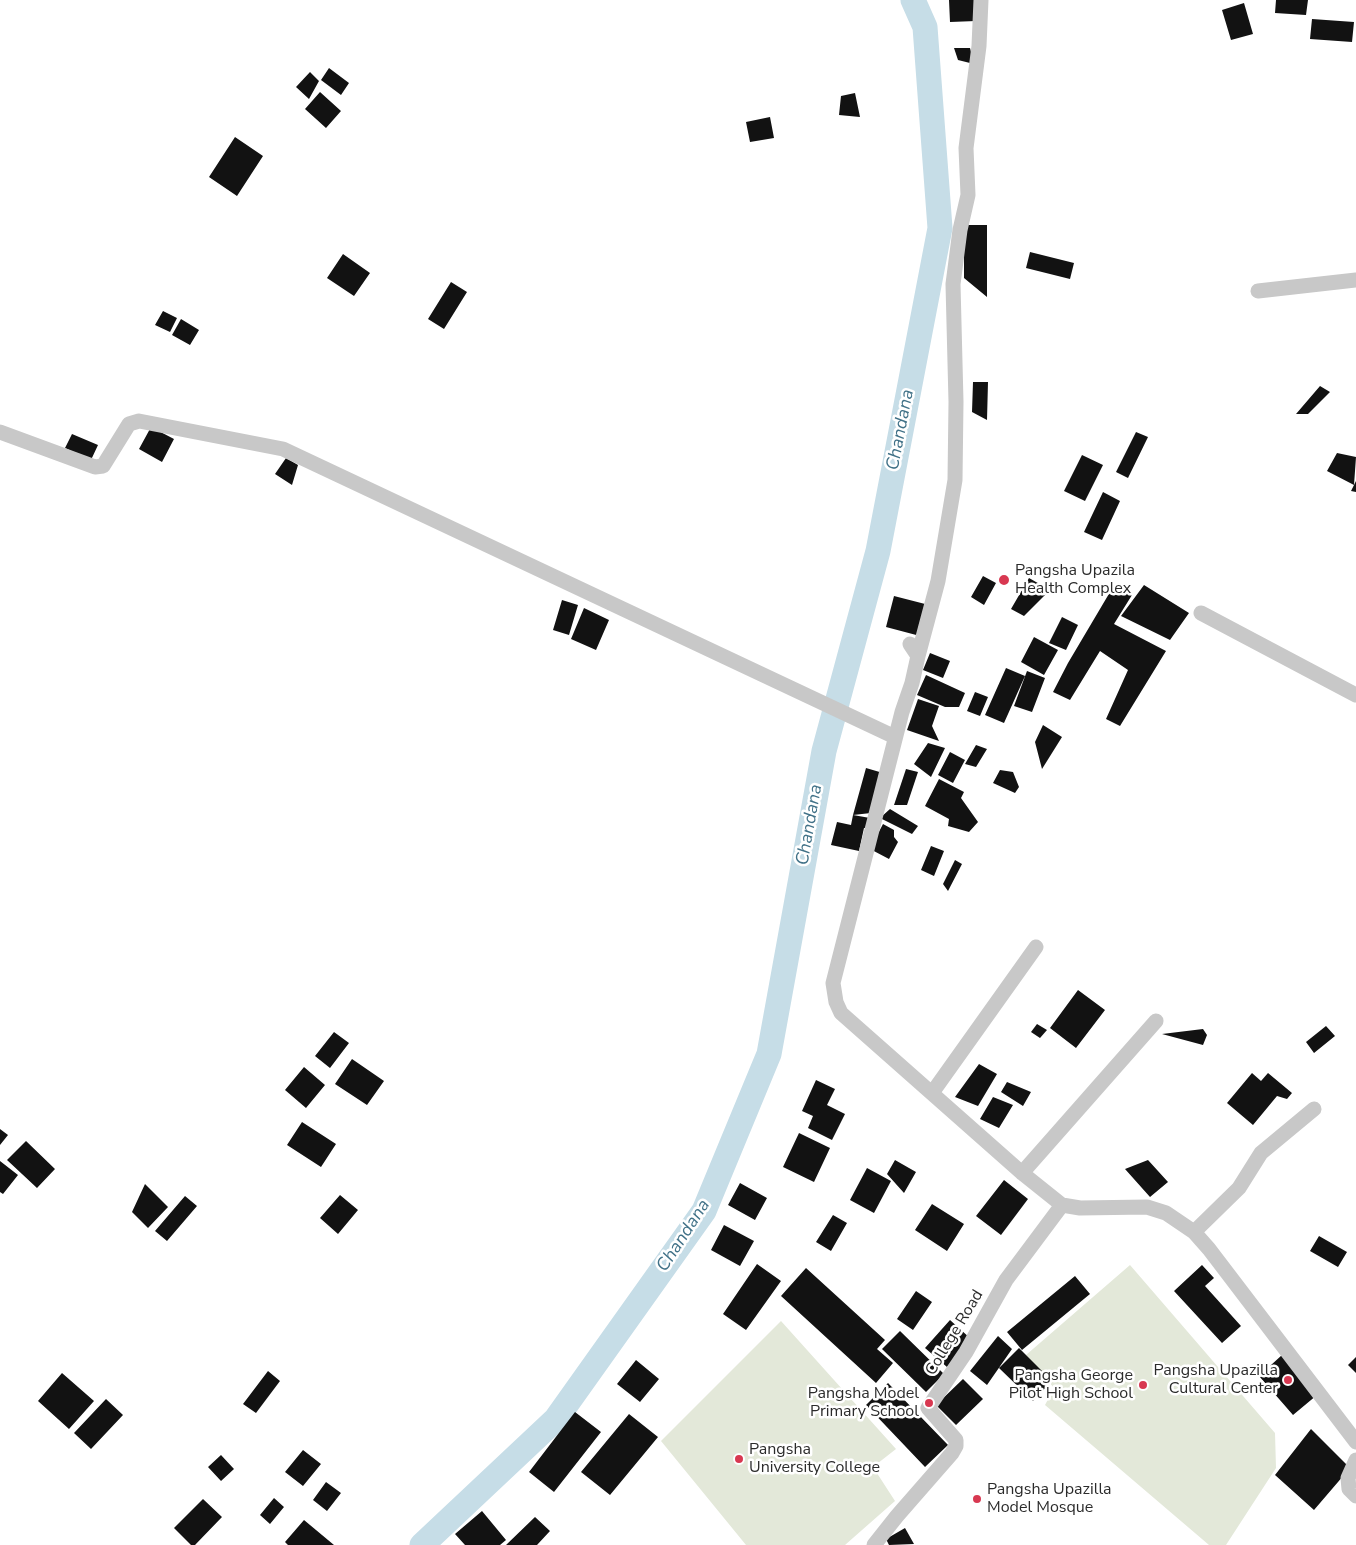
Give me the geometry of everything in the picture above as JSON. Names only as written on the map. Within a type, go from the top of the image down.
[{"type":"street","points":[[981,0],[979,46],[966,148],[968,195],[960,230],[953,284],[956,402],[955,480],[938,581],[914,650],[912,683],[902,712],[889,734],[833,983],[836,1002],[841,1013],[1022,1173],[1062,1205],[1080,1208],[1147,1207],[1166,1213],[1194,1232],[1356,1442]]},
{"type":"street","points":[[1258,290],[1356,280]]},
{"type":"street","points":[[0,432],[95,467],[103,466],[129,424],[140,421],[283,449],[889,734]]},
{"type":"street","points":[[1200,613],[1356,695]]},
{"type":"street","points":[[932,1092],[1036,947]]},
{"type":"street","points":[[1022,1173],[1156,1021]]},
{"type":"street","points":[[1194,1232],[1240,1188],[1261,1153],[1314,1108]]},
{"type":"street","name":"College Road","points":[[874,1545],[956,1446],[956,1440],[928,1408],[966,1352],[1006,1280],[1062,1205]]},
{"type":"street","points":[[1356,1460],[1348,1478],[1349,1489],[1356,1496]]},
{"type":"shaded area","points":[[1130,1265],[1275,1433],[1276,1468],[1226,1545],[1209,1545],[1045,1405],[1054,1388],[1026,1355]]},
{"type":"shaded area","points":[[781,1321],[896,1449],[873,1467],[895,1501],[845,1545],[746,1545],[661,1441]]},
{"type":"building","points":[[949,0],[975,0],[976,21],[950,22]]},
{"type":"building","points":[[1276,0],[1308,0],[1306,15],[1275,13]]},
{"type":"building","points":[[1244,3],[1253,34],[1231,40],[1222,10]]},
{"type":"building","points":[[1312,19],[1354,22],[1352,42],[1310,39]]},
{"type":"building","points":[[954,48],[970,48],[974,64],[958,60]]},
{"type":"building","points":[[329,68],[349,83],[341,95],[321,80]]},
{"type":"building","points":[[310,72],[319,81],[309,99],[296,87]]},
{"type":"building","points":[[320,92],[341,111],[326,128],[305,109]]},
{"type":"building","points":[[855,93],[860,117],[839,115],[841,96]]},
{"type":"building","points":[[770,117],[774,138],[750,142],[746,122]]},
{"type":"building","points":[[235,137],[263,156],[237,196],[209,177]]},
{"type":"building","points":[[964,225],[987,225],[987,297],[964,278]]},
{"type":"building","points":[[1030,252],[1074,263],[1070,279],[1026,268]]},
{"type":"building","points":[[343,254],[370,273],[354,296],[327,278]]},
{"type":"building","points":[[451,282],[467,292],[444,329],[428,319]]},
{"type":"building","points":[[163,311],[177,318],[170,332],[155,325]]},
{"type":"building","points":[[181,319],[199,330],[190,345],[172,335]]},
{"type":"building","points":[[973,382],[988,382],[987,420],[972,412]]},
{"type":"building","points":[[1320,386],[1330,392],[1308,414],[1296,414]]},
{"type":"building","points":[[151,427],[174,439],[162,462],[139,449]]},
{"type":"building","points":[[1136,432],[1148,437],[1128,478],[1116,472]]},
{"type":"building","points":[[72,434],[98,445],[91,460],[65,448]]},
{"type":"building","points":[[1337,453],[1356,457],[1354,485],[1327,471]]},
{"type":"building","points":[[1082,455],[1103,465],[1085,501],[1064,491]]},
{"type":"building","points":[[286,458],[298,465],[292,485],[275,474]]},
{"type":"building","points":[[1356,481],[1356,492],[1351,491]]},
{"type":"building","points":[[1103,492],[1120,501],[1102,540],[1084,532]]},
{"type":"building","points":[[983,576],[996,583],[984,605],[971,597]]},
{"type":"building","points":[[1029,578],[1050,590],[1024,616],[1011,609]]},
{"type":"building","points":[[1122,585],[1132,595],[1114,624],[1166,651],[1120,726],[1106,719],[1128,670],[1100,651],[1070,700],[1053,692],[1113,587]]},
{"type":"building","points":[[1144,585],[1189,613],[1170,640],[1121,616]]},
{"type":"building","points":[[894,596],[929,605],[920,636],[886,627]]},
{"type":"building","points":[[562,600],[578,605],[569,635],[553,630]]},
{"type":"building","points":[[584,608],[609,620],[596,650],[571,639]]},
{"type":"building","points":[[1062,617],[1078,625],[1066,650],[1049,643]]},
{"type":"building","points":[[1034,637],[1058,650],[1044,675],[1021,662]]},
{"type":"building","points":[[930,653],[950,661],[943,678],[923,670]]},
{"type":"building","points":[[1006,668],[1025,676],[1004,723],[985,715]]},
{"type":"building","points":[[1027,671],[1045,678],[1032,712],[1014,706]]},
{"type":"building","points":[[926,675],[965,693],[959,707],[945,707],[917,695]]},
{"type":"building","points":[[975,692],[988,697],[980,716],[967,711]]},
{"type":"building","points":[[918,699],[939,706],[932,726],[939,741],[907,730]]},
{"type":"building","points":[[1043,725],[1062,737],[1042,769],[1035,742]]},
{"type":"building","points":[[928,743],[945,748],[931,777],[914,764]]},
{"type":"building","points":[[976,745],[987,749],[976,767],[965,764]]},
{"type":"building","points":[[950,752],[965,760],[953,783],[938,775]]},
{"type":"building","points":[[866,768],[883,773],[871,813],[853,815]]},
{"type":"building","points":[[906,769],[918,772],[907,805],[894,805]]},
{"type":"building","points":[[1000,770],[1013,772],[1019,787],[1015,793],[993,783]]},
{"type":"building","points":[[939,779],[964,792],[961,798],[978,822],[969,832],[948,826],[949,819],[925,806]]},
{"type":"building","points":[[890,809],[918,826],[912,834],[880,818]]},
{"type":"building","points":[[853,815],[870,818],[868,828],[864,828],[859,851],[831,845],[837,822],[851,825]]},
{"type":"building","points":[[883,824],[894,830],[894,837],[898,842],[889,859],[870,849]]},
{"type":"building","points":[[931,846],[944,851],[934,876],[921,870]]},
{"type":"building","points":[[955,860],[962,864],[948,891],[943,884]]},
{"type":"building","points":[[1078,990],[1105,1010],[1076,1048],[1050,1028]]},
{"type":"building","points":[[1037,1024],[1047,1030],[1040,1038],[1031,1032]]},
{"type":"building","points":[[1326,1026],[1335,1036],[1314,1053],[1306,1042]]},
{"type":"building","points":[[1203,1029],[1207,1035],[1203,1045],[1162,1034]]},
{"type":"building","points":[[334,1032],[349,1043],[330,1068],[315,1056]]},
{"type":"building","points":[[352,1059],[384,1081],[367,1105],[335,1084]]},
{"type":"building","points":[[979,1064],[997,1074],[978,1106],[955,1097]]},
{"type":"building","points":[[304,1067],[325,1085],[306,1108],[285,1090]]},
{"type":"building","points":[[1252,1073],[1261,1081],[1268,1073],[1292,1093],[1287,1099],[1277,1096],[1253,1125],[1227,1103]]},
{"type":"building","points":[[816,1080],[835,1089],[827,1105],[845,1114],[832,1140],[808,1128],[813,1116],[802,1111]]},
{"type":"building","points":[[1007,1082],[1031,1092],[1023,1106],[1001,1092]]},
{"type":"building","points":[[993,1097],[1013,1105],[999,1128],[980,1119]]},
{"type":"building","points":[[302,1122],[336,1144],[321,1167],[287,1145]]},
{"type":"building","points":[[0,1129],[8,1135],[0,1145]]},
{"type":"building","points":[[799,1133],[830,1148],[814,1182],[783,1167]]},
{"type":"building","points":[[26,1141],[55,1169],[37,1188],[7,1160]]},
{"type":"building","points":[[895,1160],[916,1172],[904,1193],[887,1174]]},
{"type":"building","points":[[1148,1160],[1168,1182],[1150,1197],[1125,1169]]},
{"type":"building","points":[[0,1161],[18,1175],[3,1194],[0,1192]]},
{"type":"building","points":[[867,1168],[891,1181],[874,1213],[850,1200]]},
{"type":"building","points":[[1004,1180],[1028,1199],[1001,1235],[976,1216]]},
{"type":"building","points":[[740,1183],[767,1198],[755,1220],[728,1205]]},
{"type":"building","points":[[145,1184],[168,1207],[148,1228],[132,1212]]},
{"type":"building","points":[[340,1195],[358,1210],[338,1234],[320,1218]]},
{"type":"building","points":[[185,1196],[197,1206],[167,1241],[155,1231]]},
{"type":"building","points":[[932,1204],[964,1224],[947,1251],[915,1230]]},
{"type":"building","points":[[833,1215],[847,1223],[831,1251],[816,1242]]},
{"type":"building","points":[[724,1225],[754,1241],[740,1266],[711,1250]]},
{"type":"building","points":[[1319,1236],[1347,1252],[1338,1267],[1310,1251]]},
{"type":"building","points":[[757,1264],[781,1281],[746,1330],[723,1314]]},
{"type":"building","points":[[1202,1265],[1214,1278],[1205,1286],[1241,1326],[1222,1343],[1174,1291]]},
{"type":"building","points":[[806,1268],[885,1340],[877,1349],[893,1363],[876,1383],[781,1296]]},
{"type":"building","points":[[1075,1276],[1090,1294],[1022,1350],[1007,1332]]},
{"type":"building","points":[[916,1291],[932,1302],[913,1330],[897,1319]]},
{"type":"building","points":[[950,1320],[971,1339],[947,1367],[925,1348]]},
{"type":"building","points":[[900,1331],[944,1374],[926,1392],[882,1349]]},
{"type":"building","points":[[998,1336],[1012,1349],[987,1385],[970,1371]]},
{"type":"building","points":[[1019,1348],[1052,1381],[1033,1401],[999,1368]]},
{"type":"building","points":[[1282,1355],[1317,1395],[1293,1415],[1259,1376]]},
{"type":"building","points":[[1356,1357],[1356,1373],[1348,1365]]},
{"type":"building","points":[[636,1360],[659,1379],[640,1402],[617,1384]]},
{"type":"building","points":[[268,1371],[280,1381],[256,1413],[243,1404]]},
{"type":"building","points":[[62,1373],[94,1401],[69,1429],[38,1401]]},
{"type":"building","points":[[963,1379],[983,1399],[956,1425],[936,1405]]},
{"type":"building","points":[[888,1383],[948,1445],[925,1467],[866,1405]]},
{"type":"building","points":[[106,1399],[123,1415],[91,1449],[74,1433]]},
{"type":"building","points":[[575,1412],[601,1432],[554,1492],[529,1472]]},
{"type":"building","points":[[629,1414],[658,1437],[610,1495],[581,1472]]},
{"type":"building","points":[[1311,1429],[1350,1468],[1314,1510],[1275,1475]]},
{"type":"building","points":[[303,1450],[321,1464],[303,1486],[285,1472]]},
{"type":"building","points":[[221,1455],[234,1469],[221,1481],[208,1467]]},
{"type":"building","points":[[326,1482],[341,1493],[327,1511],[313,1500]]},
{"type":"building","points":[[274,1498],[284,1507],[270,1524],[260,1515]]},
{"type":"building","points":[[203,1499],[222,1517],[195,1545],[191,1545],[174,1528]]},
{"type":"building","points":[[482,1511],[506,1540],[500,1545],[465,1545],[455,1534]]},
{"type":"building","points":[[535,1517],[550,1531],[537,1545],[506,1545]]},
{"type":"building","points":[[304,1520],[334,1545],[288,1545],[285,1542]]},
{"type":"building","points":[[905,1528],[914,1544],[889,1545],[886,1539]]},
{"type":"waterway","name":"Chandana","points":[[422,1545],[556,1419],[704,1211],[769,1054],[824,751],[878,551],[940,228],[925,27],[913,0]]},
{"type":"place","name":"Pangsha Upazila Health Complex","points":[[1004,580]]},
{"type":"place","name":"Pangsha Upazilla Cultural Center","points":[[1288,1380]]},
{"type":"place","name":"Pangsha George Pilot High School","points":[[1143,1385]]},
{"type":"place","name":"Pangsha Model Primary School","points":[[929,1403]]},
{"type":"place","name":"Pangsha University College","points":[[739,1459]]},
{"type":"place","name":"Pangsha Upazilla Model Mosque","points":[[977,1499]]}]
